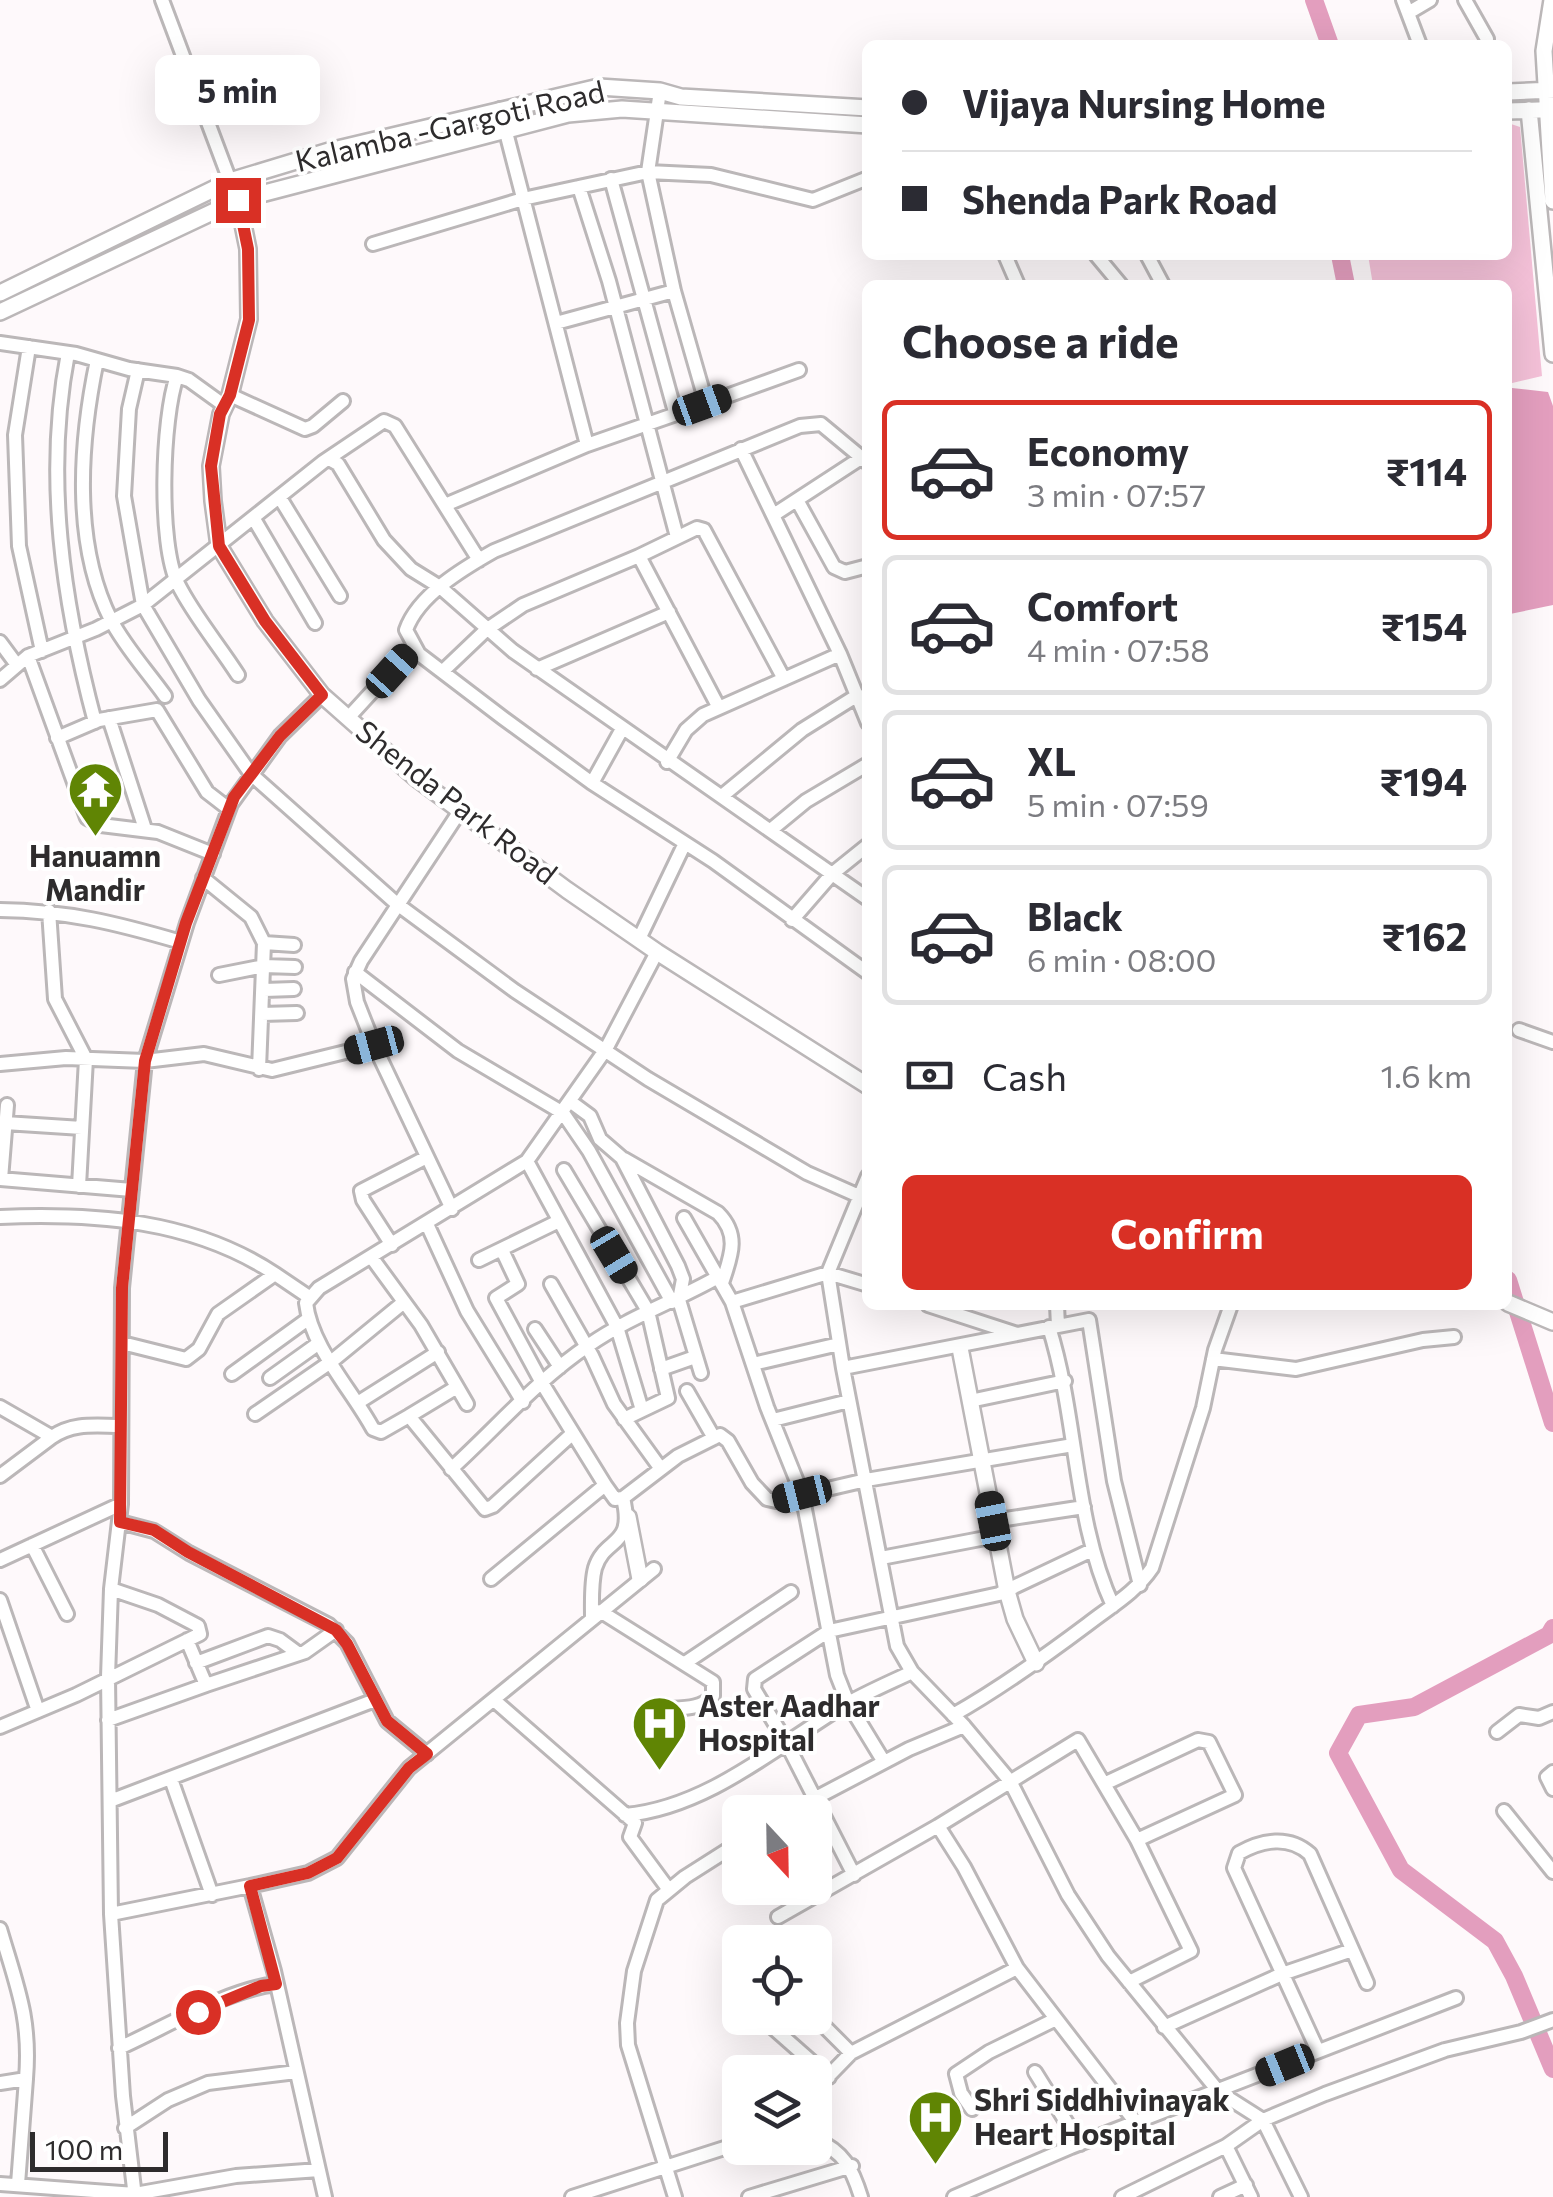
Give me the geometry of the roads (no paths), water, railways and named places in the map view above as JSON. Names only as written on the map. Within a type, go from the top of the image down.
[{"type":"main road","points":[[1552,0],[1544,52],[1549,90],[1543,110],[1553,354]]},
{"type":"main road","name":"Kalamba -Gargoti Road","points":[[0,293],[230,181],[347,146],[599,87],[660,91],[682,97],[862,108]]},
{"type":"main road","points":[[1512,92],[1549,90]]},
{"type":"main road","points":[[0,312],[238,200],[595,110],[658,110],[862,125]]},
{"type":"main road","points":[[1512,111],[1543,110]]},
{"type":"main road","points":[[1543,110],[1553,201]]},
{"type":"main road","name":"Shenda Park Road","points":[[230,181],[248,249],[249,320],[211,466],[219,546],[265,621],[322,695],[416,778],[639,940],[862,1082]]},
{"type":"main road","points":[[1512,1305],[1553,1322]]},
{"type":"main road","points":[[960,1348],[1007,1591],[1036,1662]]},
{"type":"main road","points":[[628,1517],[647,1574]]},
{"type":"street","name":"Shenda Park Road","points":[[162,0],[230,181]]},
{"type":"street","points":[[1418,40],[1406,6],[1430,0]]},
{"type":"street","points":[[1465,0],[1487,38]]},
{"type":"street","points":[[660,91],[648,172],[702,405]]},
{"type":"street","points":[[500,110],[588,445]]},
{"type":"street","points":[[373,244],[524,199],[648,172],[712,174],[813,200],[862,180]]},
{"type":"street","points":[[610,179],[676,412]]},
{"type":"street","points":[[579,186],[677,537]]},
{"type":"street","points":[[1100,260],[1117,280]]},
{"type":"street","points":[[556,323],[674,291]]},
{"type":"street","points":[[0,343],[177,376],[227,400],[305,429],[343,401]]},
{"type":"street","points":[[30,348],[15,435],[18,546],[29,657],[57,738],[87,818],[101,825],[145,829],[213,854]]},
{"type":"street","points":[[68,353],[59,396],[55,448],[58,512],[73,639],[95,722]]},
{"type":"street","points":[[97,360],[84,445],[84,494],[94,572],[111,621],[165,696]]},
{"type":"street","points":[[138,370],[130,409],[124,496],[144,604],[199,700],[251,774],[397,904],[516,991],[648,1080],[792,1164],[862,1199]]},
{"type":"street","points":[[445,506],[588,445],[799,370]]},
{"type":"street","points":[[177,376],[168,402],[164,496],[176,582],[238,675]]},
{"type":"street","points":[[0,680],[29,657],[144,604],[377,424],[390,422],[478,560]]},
{"type":"street","points":[[862,459],[821,424],[810,423],[478,560],[452,574],[406,630],[413,648],[592,784],[685,844],[862,969]]},
{"type":"street","points":[[741,449],[862,707]]},
{"type":"street","points":[[330,459],[338,464],[400,560],[440,588],[486,630],[622,730],[772,829],[862,895]]},
{"type":"street","points":[[774,514],[862,462]]},
{"type":"street","points":[[280,498],[340,596]]},
{"type":"street","points":[[797,500],[834,567],[844,572],[862,568]]},
{"type":"street","points":[[254,519],[315,623]]},
{"type":"street","points":[[444,670],[486,630],[523,604],[697,528],[704,530],[784,679]]},
{"type":"street","points":[[639,556],[718,706]]},
{"type":"street","points":[[537,668],[669,612]]},
{"type":"street","points":[[0,642],[29,657]]},
{"type":"street","points":[[348,718],[413,648]]},
{"type":"street","points":[[667,762],[686,730],[718,706],[840,654]]},
{"type":"street","points":[[135,2196],[119,2048],[111,1914],[108,1677],[111,1589],[121,1504],[122,1288],[145,1061],[181,942],[229,810],[280,736],[322,695]]},
{"type":"street","points":[[722,796],[802,730],[858,696]]},
{"type":"street","points":[[57,738],[95,722],[157,710],[207,792],[229,810]]},
{"type":"street","points":[[110,718],[145,829]]},
{"type":"street","points":[[592,784],[622,730]]},
{"type":"street","points":[[772,829],[806,802],[862,768]]},
{"type":"street","points":[[452,1209],[374,1045],[353,987],[355,972],[460,811]]},
{"type":"street","points":[[639,940],[685,844]]},
{"type":"street","points":[[792,920],[832,874],[862,850]]},
{"type":"street","points":[[203,878],[251,917],[264,943],[259,1069]]},
{"type":"street","points":[[0,910],[100,918],[181,942]]},
{"type":"street","points":[[49,911],[55,999],[86,1059],[78,1186]]},
{"type":"street","points":[[264,943],[294,945]]},
{"type":"street","points":[[457,1387],[377,1432],[319,1343],[308,1319],[306,1302],[309,1296],[527,1162],[606,1049],[658,952]]},
{"type":"street","points":[[220,975],[264,966],[295,967]]},
{"type":"street","points":[[355,972],[458,1051],[590,1116],[600,1139],[622,1158],[718,1213],[729,1224],[733,1247],[720,1280],[648,1311],[586,1346],[451,1468]]},
{"type":"street","points":[[264,990],[294,990]]},
{"type":"street","points":[[262,1014],[297,1013]]},
{"type":"street","points":[[1520,1030],[1553,1042]]},
{"type":"street","points":[[0,1064],[86,1059],[145,1061],[204,1054],[259,1069],[286,1069],[374,1045]]},
{"type":"street","points":[[7,1106],[1,1179],[132,1190]]},
{"type":"street","points":[[567,1107],[676,1301],[700,1373]]},
{"type":"street","points":[[5,1122],[82,1128]]},
{"type":"street","points":[[392,1245],[360,1191],[425,1158]]},
{"type":"street","points":[[622,1158],[682,1274],[676,1301]]},
{"type":"street","points":[[527,1162],[616,1327],[642,1410]]},
{"type":"street","points":[[564,1170],[648,1311],[662,1369],[668,1398],[624,1419]]},
{"type":"street","points":[[862,1201],[828,1273],[897,1646],[912,1672],[1010,1780],[1068,1895],[1129,1982],[1219,2092],[1263,2120],[1301,2197]]},
{"type":"street","points":[[0,1218],[129,1220],[213,1240],[243,1253],[309,1296]]},
{"type":"street","points":[[684,1218],[732,1302],[802,1494],[837,1675],[848,1704],[884,1762]]},
{"type":"street","points":[[480,1260],[559,1221]]},
{"type":"street","points":[[427,1224],[467,1311],[523,1402]]},
{"type":"street","points":[[502,1250],[518,1284],[496,1298],[542,1383],[615,1498],[623,1498],[678,1456],[724,1436],[752,1483],[766,1499],[776,1500],[866,1480],[1074,1445]]},
{"type":"street","points":[[372,1258],[438,1352],[467,1404]]},
{"type":"street","points":[[732,1302],[828,1273],[862,1284]]},
{"type":"street","points":[[122,1343],[186,1359],[198,1349],[218,1314],[275,1274]]},
{"type":"street","points":[[551,1284],[624,1419],[661,1469]]},
{"type":"street","points":[[255,1414],[332,1361],[404,1302]]},
{"type":"street","points":[[943,1310],[1020,1335]]},
{"type":"street","points":[[1056,1310],[1054,1326],[1092,1550],[1113,1606]]},
{"type":"street","points":[[953,1715],[1002,1688],[1140,1585],[1152,1568],[1229,1310]]},
{"type":"street","points":[[232,1374],[308,1319]]},
{"type":"street","points":[[843,1368],[1088,1320],[1114,1482],[1140,1585]]},
{"type":"street","points":[[535,1328],[560,1368]]},
{"type":"street","points":[[1213,1359],[1296,1370],[1423,1340],[1454,1338]]},
{"type":"street","points":[[270,1378],[319,1343]]},
{"type":"street","points":[[753,1364],[839,1344]]},
{"type":"street","points":[[358,1402],[438,1352]]},
{"type":"street","points":[[662,1369],[695,1357]]},
{"type":"street","points":[[970,1400],[1065,1381]]},
{"type":"street","points":[[687,1392],[714,1438]]},
{"type":"street","points":[[773,1420],[850,1402]]},
{"type":"street","points":[[0,1407],[52,1437]]},
{"type":"street","points":[[409,1416],[479,1504],[489,1508],[574,1433]]},
{"type":"street","points":[[0,1476],[65,1428],[122,1420]]},
{"type":"street","points":[[491,1579],[605,1485]]},
{"type":"street","points":[[596,1614],[596,1564],[622,1537],[628,1517],[623,1498]]},
{"type":"street","points":[[0,1560],[121,1504]]},
{"type":"street","points":[[881,1558],[1084,1507]]},
{"type":"street","points":[[120,1522],[154,1530],[336,1630],[396,1731],[427,1754]]},
{"type":"street","points":[[32,1545],[67,1614]]},
{"type":"street","points":[[812,1795],[754,1689],[755,1679],[828,1631],[975,1601],[1007,1591],[1092,1550]]},
{"type":"street","points":[[111,1914],[308,1873],[337,1858],[409,1768],[647,1574]]},
{"type":"street","points":[[0,1727],[76,1695],[200,1634],[198,1626],[111,1589]]},
{"type":"street","points":[[685,1662],[791,1592]]},
{"type":"street","points":[[0,1600],[38,1711]]},
{"type":"street","points":[[596,1614],[685,1662],[712,1682],[714,1696],[696,1707],[666,1709]]},
{"type":"street","points":[[108,1720],[299,1654],[336,1630]]},
{"type":"street","points":[[196,1663],[268,1636],[299,1654]]},
{"type":"street","points":[[187,1640],[206,1685]]},
{"type":"street","points":[[625,1814],[649,1813],[697,1797],[848,1704],[912,1672]]},
{"type":"street","points":[[110,1801],[375,1700]]},
{"type":"street","points":[[494,1700],[635,1823],[630,1837],[669,1890]]},
{"type":"street","points":[[1497,1732],[1519,1715],[1539,1718],[1553,1712]]},
{"type":"street","points":[[822,1795],[964,1726]]},
{"type":"street","points":[[778,1917],[1078,1740],[1137,1840],[1191,1952],[1129,1982]]},
{"type":"street","points":[[1104,1784],[1198,1740],[1209,1742],[1235,1795],[1137,1840]]},
{"type":"street","points":[[1553,1772],[1546,1780],[1553,1789]]},
{"type":"street","points":[[171,1780],[212,1895]]},
{"type":"street","points":[[1504,1811],[1553,1872]]},
{"type":"street","points":[[938,1826],[1017,1968],[1137,2124]]},
{"type":"street","points":[[832,1833],[854,1875]]},
{"type":"street","points":[[1318,2051],[1234,1868],[1234,1860],[1247,1849],[1286,1840],[1299,1844],[1310,1854],[1367,1983]]},
{"type":"street","points":[[675,2197],[628,2046],[626,2023],[634,1971],[657,1900],[722,1854]]},
{"type":"street","points":[[250,1886],[325,2197]]},
{"type":"street","points":[[0,1930],[29,2040],[18,2184]]},
{"type":"street","points":[[1164,2027],[1282,1974],[1352,1950]]},
{"type":"street","points":[[832,2074],[851,2054],[1017,1968]]},
{"type":"street","points":[[119,2048],[227,1998],[276,1984]]},
{"type":"street","points":[[960,2196],[1080,2144],[1456,1998]]},
{"type":"street","points":[[972,2109],[956,2074],[989,2052],[1056,2018]]},
{"type":"street","points":[[1122,2197],[1226,2146],[1263,2120],[1445,2050],[1550,2022]]},
{"type":"street","points":[[832,2034],[851,2054]]},
{"type":"street","points":[[782,2035],[805,2055]]},
{"type":"street","points":[[126,2128],[168,2100],[208,2083],[296,2072]]},
{"type":"street","points":[[1035,2072],[1080,2144]]},
{"type":"street","points":[[0,2083],[26,2079]]},
{"type":"street","points":[[1220,2197],[1248,2191],[1226,2146]]},
{"type":"street","points":[[572,2197],[594,2194],[666,2165],[722,2148]]},
{"type":"street","points":[[832,2149],[852,2166],[861,2197]]},
{"type":"street","points":[[749,2197],[852,2166]]},
{"type":"street","points":[[0,2184],[18,2184],[34,2191],[135,2196],[236,2176],[319,2170]]},
{"type":"waterway","points":[[1314,0],[1328,40]]},
{"type":"waterway","points":[[1341,260],[1345,280]]},
{"type":"waterway","points":[[1512,1293],[1553,1423]]},
{"type":"waterway","points":[[1553,1628],[1549,1635],[1414,1707],[1359,1715],[1338,1753],[1401,1870],[1495,1941],[1553,2069]]},
{"type":"place","name":"Hanuamn Mandir","points":[[95,838]]},
{"type":"place","name":"Aster Aadhar Hospital","points":[[659,1773]]},
{"type":"place","name":"Shri Siddhivinayak Heart Hospital","points":[[935,2167]]}]
